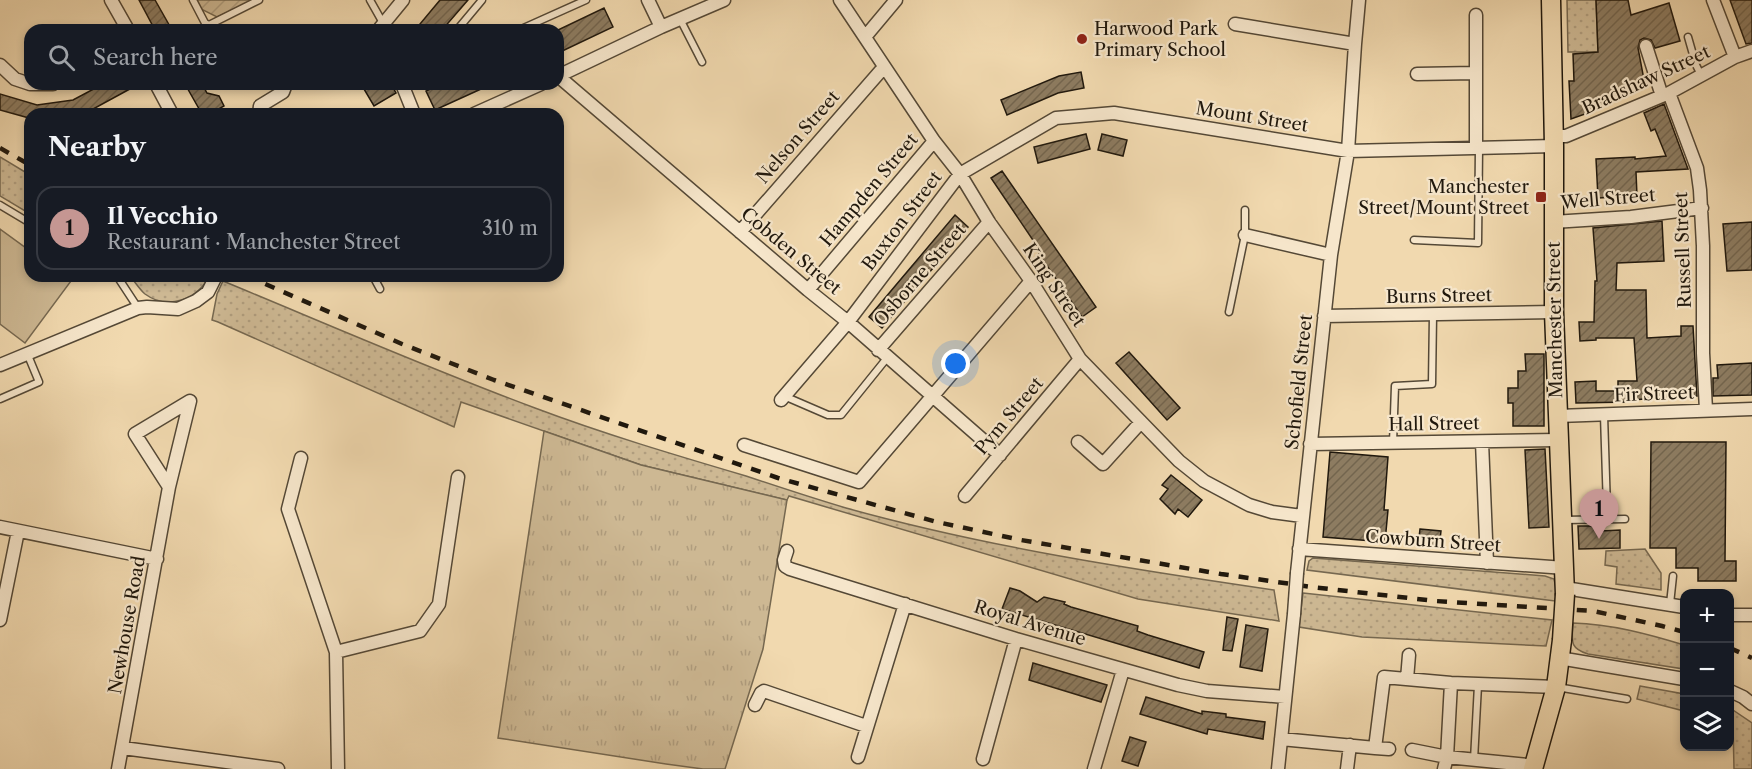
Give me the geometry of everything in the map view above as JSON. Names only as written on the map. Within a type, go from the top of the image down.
[{"type":"main road","name":"Manchester Street","points":[[1533,768],[1556,687],[1565,591],[1554,312],[1551,0]]},
{"type":"street","points":[[111,0],[125,24]]},
{"type":"street","points":[[384,24],[403,0]]},
{"type":"street","points":[[648,0],[661,27]]},
{"type":"street","points":[[564,73],[724,0]]},
{"type":"street","name":"King Street","points":[[840,0],[934,141],[960,174],[1080,359],[1179,461],[1204,481],[1249,505],[1272,512],[1302,516]]},
{"type":"street","points":[[865,37],[896,0]]},
{"type":"street","name":"Schofield Street","points":[[1278,769],[1324,316],[1331,255],[1348,151],[1359,0]]},
{"type":"street","points":[[1713,0],[1735,57]]},
{"type":"street","points":[[1476,15],[1475,73],[1478,148]]},
{"type":"street","points":[[1235,24],[1354,44]]},
{"type":"street","name":"Russell Street","points":[[1646,46],[1696,168],[1702,208],[1703,353],[1706,410]]},
{"type":"street","name":"Bradshaw Street","points":[[1554,141],[1665,94],[1735,57],[1752,51]]},
{"type":"street","points":[[0,65],[15,78],[24,82]]},
{"type":"street","name":"Nelson Street","points":[[740,232],[884,67]]},
{"type":"street","points":[[1417,74],[1475,73]]},
{"type":"street","name":"Cobden Street","points":[[564,81],[848,322],[1000,455]]},
{"type":"street","points":[[159,90],[169,108]]},
{"type":"street","points":[[260,108],[284,90]]},
{"type":"street","points":[[404,90],[412,108]]},
{"type":"street","points":[[487,108],[527,90]]},
{"type":"street","name":"Mount Street","points":[[960,174],[1056,118],[1114,112],[1348,151],[1478,148],[1554,141]]},
{"type":"street","name":"Hampden Street","points":[[808,290],[934,141]]},
{"type":"street","name":"Buxton Street","points":[[782,398],[848,322],[960,174]]},
{"type":"street","name":"Well Street","points":[[1553,222],[1631,217],[1702,208]]},
{"type":"street","name":"Osborne Street","points":[[883,354],[989,222]]},
{"type":"street","points":[[1245,235],[1331,255]]},
{"type":"street","points":[[744,446],[859,482],[1031,281]]},
{"type":"street","points":[[0,364],[138,308],[147,306],[178,309],[196,301],[208,292],[213,282]]},
{"type":"street","name":"Burns Street","points":[[1324,316],[1554,312]]},
{"type":"street","name":"Pym Street","points":[[965,496],[1080,359]]},
{"type":"street","name":"Newhouse Road","points":[[118,769],[170,487],[190,401],[135,434],[170,487]]},
{"type":"street","name":"Fir Street","points":[[1558,416],[1752,409]]},
{"type":"street","points":[[1078,442],[1103,465],[1141,422]]},
{"type":"street","name":"Hall Street","points":[[1310,444],[1558,440]]},
{"type":"street","points":[[1482,442],[1487,563]]},
{"type":"street","points":[[301,458],[288,509],[336,652],[338,769]]},
{"type":"street","points":[[336,652],[420,631],[440,604],[458,477]]},
{"type":"street","points":[[0,527],[157,560]]},
{"type":"street","points":[[0,620],[18,531]]},
{"type":"street","name":"Cowburn Street","points":[[1299,549],[1565,568]]},
{"type":"street","name":"Royal Avenue","points":[[787,551],[784,560],[785,566],[790,569],[1016,639],[1123,670],[1207,691],[1285,697]]},
{"type":"street","points":[[1565,591],[1680,606]]},
{"type":"street","points":[[858,757],[905,604]]},
{"type":"street","points":[[1734,615],[1752,615]]},
{"type":"street","points":[[983,759],[1016,639]]},
{"type":"street","points":[[1561,649],[1680,679]]},
{"type":"street","points":[[1407,679],[1409,655]]},
{"type":"street","points":[[1094,769],[1123,670]]},
{"type":"street","points":[[1375,748],[1383,677],[1451,683],[1556,687]]},
{"type":"street","points":[[1446,763],[1451,683]]},
{"type":"street","points":[[755,705],[760,693],[764,691],[866,726]]},
{"type":"street","points":[[1734,693],[1751,702]]},
{"type":"street","points":[[1281,739],[1389,749]]},
{"type":"street","points":[[1347,769],[1350,745]]},
{"type":"street","points":[[123,748],[278,769]]},
{"type":"street","points":[[1412,750],[1446,763],[1474,760],[1533,768]]},
{"type":"lane","points":[[193,0],[207,24]]},
{"type":"lane","points":[[211,24],[259,0]]},
{"type":"lane","points":[[370,0],[381,24]]},
{"type":"lane","points":[[461,24],[482,0]]},
{"type":"lane","points":[[532,24],[583,1]]},
{"type":"lane","points":[[680,19],[702,62]]},
{"type":"lane","points":[[1688,37],[1701,75]]},
{"type":"lane","points":[[1414,240],[1478,243],[1478,148]]},
{"type":"lane","points":[[0,205],[24,219]]},
{"type":"lane","points":[[1230,312],[1245,235],[1245,210]]},
{"type":"lane","points":[[121,282],[138,308]]},
{"type":"lane","points":[[376,282],[380,289]]},
{"type":"lane","points":[[1393,444],[1395,386],[1432,384],[1432,314]]},
{"type":"lane","points":[[0,399],[39,382],[27,353]]},
{"type":"lane","points":[[782,398],[828,415],[841,415],[883,354]]},
{"type":"lane","points":[[1604,414],[1607,509]]},
{"type":"lane","points":[[1563,520],[1625,519]]},
{"type":"lane","points":[[1670,605],[1673,576]]},
{"type":"lane","points":[[1474,760],[1479,684]]},
{"type":"lane","points":[[1556,687],[1627,699]]},
{"type":"green space","points":[[196,0],[255,0],[217,17],[201,9]]},
{"type":"green space","points":[[1567,0],[1596,0],[1598,52],[1568,52]]},
{"type":"green space","points":[[0,157],[24,171],[24,210],[0,196]]},
{"type":"green space","points":[[0,229],[24,247],[24,282],[70,282],[25,343],[0,324]]},
{"type":"green space","points":[[134,282],[205,282],[190,296],[172,302],[163,302],[145,294]]},
{"type":"green space","points":[[223,282],[225,282],[418,362],[561,418],[846,508],[1005,546],[1274,590],[1279,621],[1138,599],[789,496],[787,500],[641,465],[461,402],[454,427],[212,320],[217,294]]},
{"type":"green space","points":[[544,431],[641,465],[787,500],[763,649],[725,769],[703,769],[666,764],[498,738]]},
{"type":"green space","points":[[1645,549],[1661,573],[1661,590],[1616,584],[1617,567],[1605,565],[1606,551]]},
{"type":"green space","points":[[1313,558],[1545,576],[1554,579],[1557,593],[1555,601],[1307,570],[1309,561]]},
{"type":"green space","points":[[1303,593],[1552,620],[1546,646],[1362,637],[1299,627]]},
{"type":"green space","points":[[1573,623],[1601,625],[1680,644],[1680,668],[1588,654],[1575,646],[1572,635]]},
{"type":"green space","points":[[1640,686],[1680,693],[1680,710],[1637,699]]},
{"type":"green space","points":[[1734,711],[1752,723],[1752,769],[1734,769]]},
{"type":"building","points":[[139,0],[155,0],[169,24],[152,24]]},
{"type":"building","points":[[440,0],[468,0],[447,24],[420,24]]},
{"type":"building","points":[[1596,0],[1628,0],[1631,15],[1669,3],[1680,41],[1655,48],[1651,40],[1644,38],[1640,40],[1638,48],[1645,85],[1599,109],[1571,119],[1569,81],[1574,81],[1573,54],[1598,52]]},
{"type":"building","points":[[1730,0],[1752,0],[1752,43],[1746,44]]},
{"type":"building","points":[[604,8],[613,27],[564,50],[564,27]]},
{"type":"building","points":[[1081,72],[1084,88],[1058,93],[1007,115],[1001,100],[1059,76]]},
{"type":"building","points":[[92,90],[128,90],[95,108],[24,108],[24,117],[0,110],[0,94],[37,105],[73,100]]},
{"type":"building","points":[[188,90],[205,90],[207,93],[219,96],[224,106],[220,108],[199,108]]},
{"type":"building","points":[[365,90],[394,90],[396,93],[374,106]]},
{"type":"building","points":[[479,90],[439,108],[434,108],[426,91]]},
{"type":"building","points":[[1664,104],[1688,169],[1636,172],[1637,196],[1598,198],[1596,159],[1666,156],[1655,129],[1651,131],[1644,113]]},
{"type":"building","points":[[1086,134],[1090,149],[1038,163],[1034,147]]},
{"type":"building","points":[[1102,134],[1127,140],[1123,156],[1098,150]]},
{"type":"building","points":[[1002,171],[1096,307],[1082,317],[991,178]]},
{"type":"building","points":[[955,215],[968,227],[882,328],[869,317]]},
{"type":"building","points":[[1662,221],[1664,261],[1617,263],[1616,290],[1646,290],[1647,338],[1681,336],[1681,326],[1693,326],[1697,396],[1629,400],[1629,402],[1576,403],[1575,382],[1596,381],[1596,391],[1618,391],[1618,381],[1637,381],[1634,338],[1596,338],[1596,340],[1580,341],[1579,322],[1594,322],[1595,281],[1597,281],[1593,228]]},
{"type":"building","points":[[1752,222],[1752,270],[1727,271],[1723,224]]},
{"type":"building","points":[[1129,352],[1180,408],[1167,420],[1116,363]]},
{"type":"building","points":[[1525,354],[1544,354],[1544,426],[1513,426],[1513,403],[1508,403],[1508,388],[1518,388],[1518,371],[1526,371]]},
{"type":"building","points":[[1752,363],[1752,395],[1713,396],[1713,378],[1718,378],[1717,365]]},
{"type":"building","points":[[1651,442],[1726,442],[1725,561],[1736,561],[1736,581],[1698,581],[1698,568],[1676,568],[1676,548],[1650,548]]},
{"type":"building","points":[[1545,449],[1549,527],[1529,528],[1525,450]]},
{"type":"building","points":[[1330,452],[1388,457],[1384,510],[1388,510],[1385,542],[1323,537]]},
{"type":"building","points":[[1171,475],[1202,500],[1188,517],[1178,509],[1175,514],[1160,499],[1168,489],[1162,485]]},
{"type":"building","points":[[1578,526],[1601,526],[1601,531],[1620,530],[1620,548],[1579,549]]},
{"type":"building","points":[[1420,529],[1441,531],[1439,548],[1418,546]]},
{"type":"building","points":[[1010,588],[1020,591],[1037,602],[1044,597],[1065,602],[1064,604],[1071,607],[1138,626],[1137,631],[1148,635],[1204,652],[1199,668],[1002,609]]},
{"type":"building","points":[[1227,617],[1238,619],[1232,651],[1223,650]]},
{"type":"building","points":[[1246,625],[1268,629],[1262,671],[1240,667]]},
{"type":"building","points":[[1033,663],[1107,685],[1101,702],[1029,680]]},
{"type":"building","points":[[1146,697],[1202,714],[1202,711],[1226,714],[1226,717],[1265,722],[1263,739],[1208,729],[1207,734],[1140,714]]},
{"type":"building","points":[[1130,737],[1146,742],[1138,766],[1122,761]]},
{"type":"railway","points":[[0,148],[24,162]]},
{"type":"railway","points":[[261,282],[402,344],[494,380],[778,478],[937,522],[1021,540],[1221,574],[1435,601],[1593,611],[1680,631]]},
{"type":"railway","points":[[1734,650],[1752,658]]},
{"type":"place","name":"Harwood Park Primary School","points":[[1082,39]]},
{"type":"place","name":"Manchester Street/Mount Street","points":[[1541,197]]},
{"type":"place","name":"Il Vecchio","points":[[1599,539]]}]
